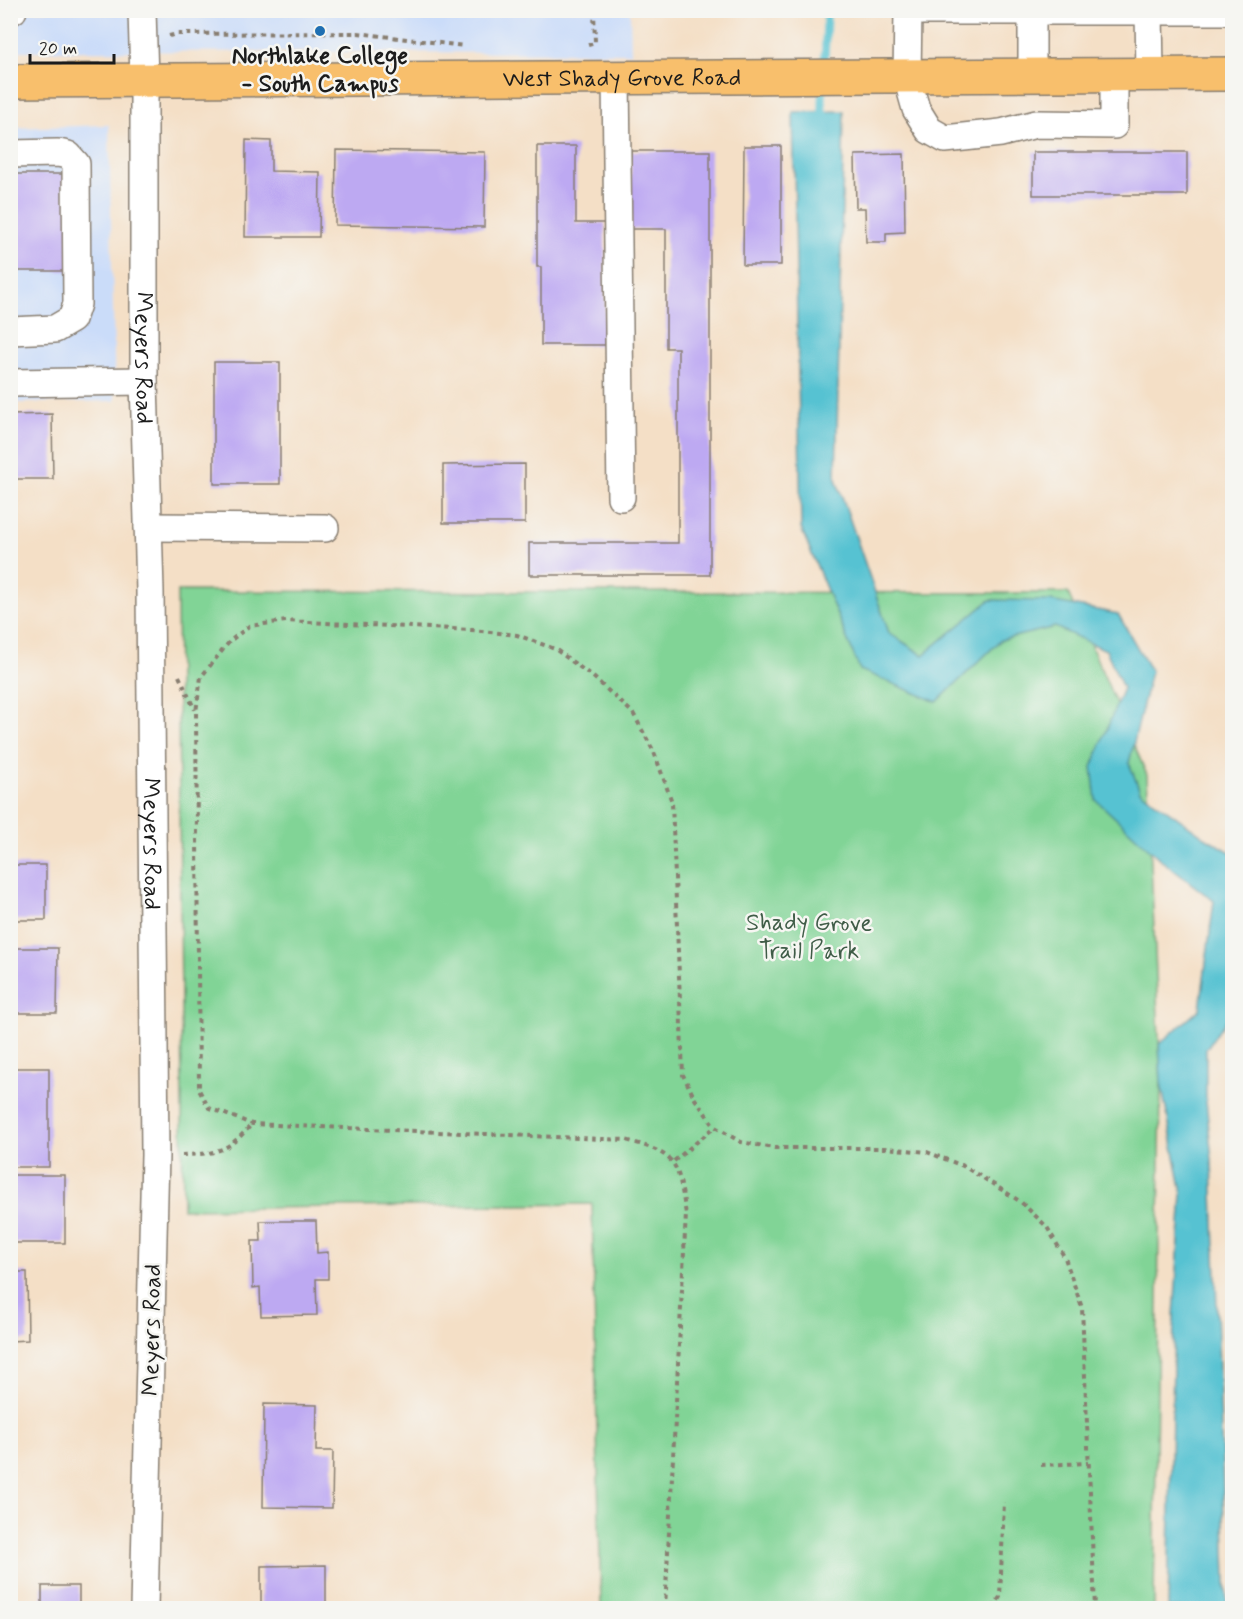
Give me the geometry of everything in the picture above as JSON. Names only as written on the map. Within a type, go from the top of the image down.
[{"type":"main road","name":"West Shady Grove Road","points":[[10,81],[616,77],[859,78],[1233,74]]},
{"type":"street","name":"Meyers Road","points":[[142,10],[144,381],[148,527],[155,1155],[144,1608]]},
{"type":"street","points":[[1114,75],[1114,125],[1036,124],[1001,133],[945,139],[929,130],[916,109],[907,77],[908,11],[1233,11]]},
{"type":"street","points":[[1032,11],[1032,76]]},
{"type":"street","points":[[1149,11],[1150,75]]},
{"type":"street","points":[[616,77],[621,497]]},
{"type":"street","points":[[10,154],[58,153],[68,155],[76,164],[77,304],[72,319],[55,329],[10,331]]},
{"type":"street","points":[[10,383],[144,381]]},
{"type":"street","points":[[148,527],[325,528]]},
{"type":"path","points":[[586,45],[595,44],[594,10]]},
{"type":"path","points":[[143,42],[177,34],[358,33],[471,47]]},
{"type":"path","points":[[665,1608],[686,1214],[681,1182],[674,1161],[655,1148],[626,1140],[252,1124],[209,1108],[199,1090],[196,712],[201,677],[230,641],[249,626],[286,621],[472,630],[517,635],[555,649],[592,676],[633,713],[654,752],[672,802],[683,1075],[695,1099],[715,1127],[741,1142],[774,1148],[885,1148],[927,1152],[963,1167],[1021,1202],[1047,1227],[1065,1257],[1082,1308],[1095,1608]]},
{"type":"path","points":[[155,1155],[209,1155],[236,1142],[252,1124]]},
{"type":"path","points":[[674,1161],[715,1127]]},
{"type":"path","points":[[1041,1465],[1088,1463]]},
{"type":"path","points":[[993,1608],[1000,1597],[1004,1502]]},
{"type":"shaded area","name":"Northlake College - South Campus","points":[[630,10],[631,53],[11,51],[11,11]]},
{"type":"shaded area","points":[[109,125],[115,401],[11,403],[10,128]]},
{"type":"green space","name":"Shady Grove Trail Park","points":[[177,591],[1068,593],[1147,775],[1161,1083],[1154,1608],[601,1608],[592,1204],[183,1209]]},
{"type":"water","points":[[844,111],[836,479],[889,633],[923,655],[990,600],[1050,601],[1118,614],[1151,671],[1129,763],[1140,791],[1205,837],[1232,853],[1232,1012],[1206,1049],[1206,1100],[1212,1160],[1227,1608],[1168,1608],[1174,1316],[1182,1193],[1161,1083],[1159,1044],[1200,1009],[1214,901],[1162,861],[1096,800],[1092,767],[1123,688],[1106,650],[1055,627],[1001,640],[937,702],[860,670],[801,528],[793,112]]},
{"type":"building","points":[[246,140],[271,141],[271,171],[320,172],[319,237],[245,237]]},
{"type":"building","points":[[537,146],[576,146],[576,223],[605,223],[605,345],[541,345],[541,267],[537,267]]},
{"type":"building","points":[[744,146],[781,146],[781,265],[743,265]]},
{"type":"building","points":[[336,150],[485,152],[484,227],[335,225]]},
{"type":"building","points":[[631,151],[710,151],[710,575],[529,575],[529,543],[678,543],[678,348],[666,348],[666,229],[631,229]]},
{"type":"building","points":[[1033,152],[1187,152],[1187,195],[1033,195]]},
{"type":"building","points":[[904,154],[905,232],[886,233],[886,242],[866,242],[865,208],[856,208],[855,155]]},
{"type":"building","points":[[14,174],[69,174],[69,271],[14,271]]},
{"type":"building","points":[[214,362],[280,362],[280,484],[214,484]]},
{"type":"building","points":[[52,414],[53,479],[10,479],[10,415]]},
{"type":"building","points":[[525,464],[525,523],[443,523],[443,465]]},
{"type":"building","points":[[10,865],[46,865],[46,920],[10,920]]},
{"type":"building","points":[[10,948],[58,948],[57,1013],[10,1013]]},
{"type":"building","points":[[10,1068],[49,1068],[49,1167],[10,1167]]},
{"type":"building","points":[[10,1175],[65,1175],[65,1243],[10,1243]]},
{"type":"building","points":[[260,1221],[316,1221],[317,1253],[328,1252],[328,1279],[316,1279],[317,1315],[261,1316],[260,1287],[253,1288],[252,1241],[261,1241]]},
{"type":"building","points":[[10,1272],[27,1272],[28,1340],[10,1341]]},
{"type":"building","points":[[264,1404],[317,1405],[316,1451],[333,1451],[332,1508],[263,1507]]},
{"type":"building","points":[[326,1565],[326,1608],[261,1608],[261,1566]]},
{"type":"building","points":[[42,1586],[79,1586],[79,1608],[42,1608]]},
{"type":"waterway","points":[[824,70],[827,10]]},
{"type":"waterway","points":[[822,121],[823,83]]},
{"type":"place","name":"Northlake College - South Campus","points":[[320,31]]}]
